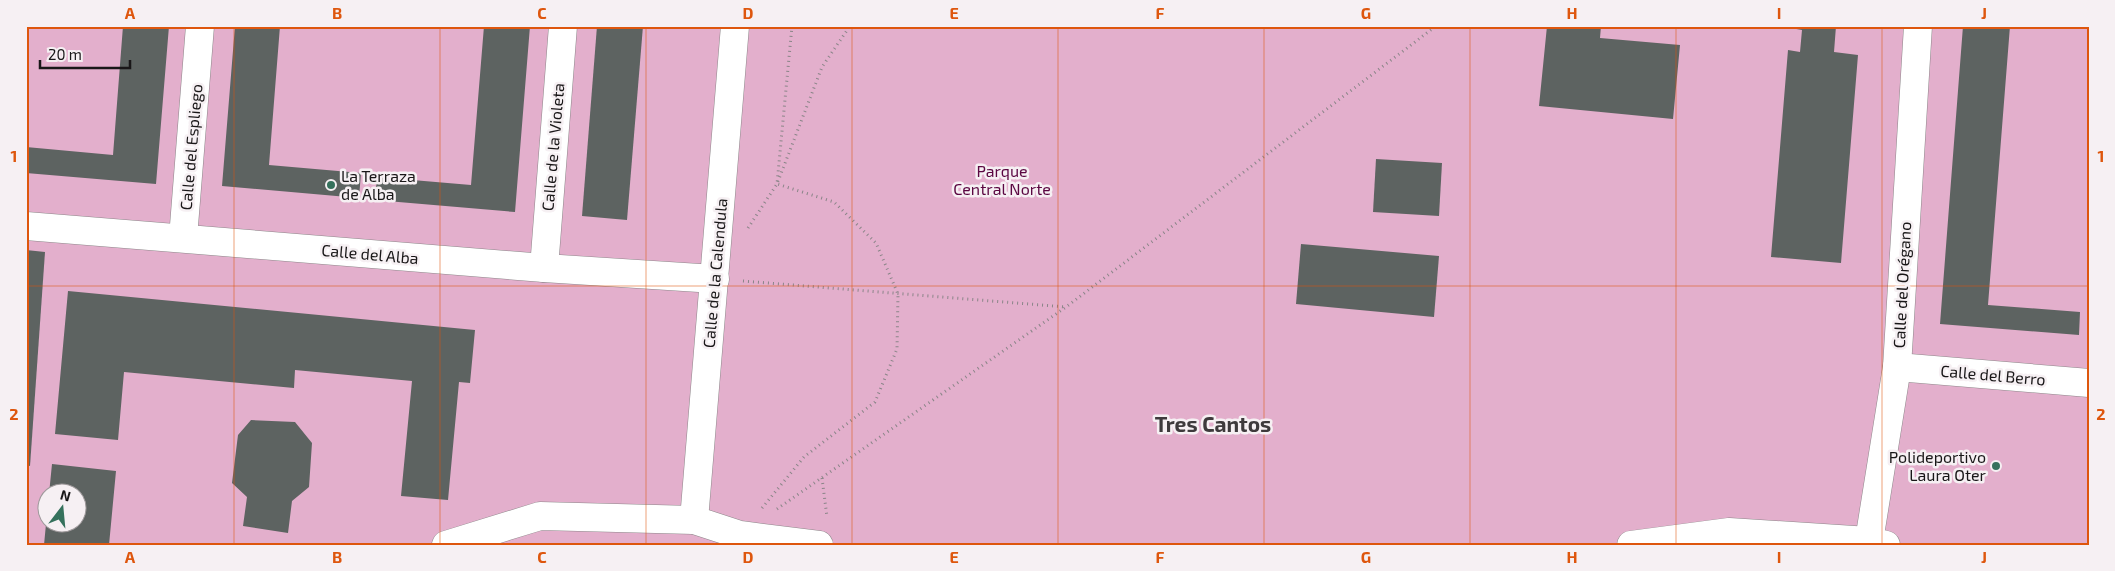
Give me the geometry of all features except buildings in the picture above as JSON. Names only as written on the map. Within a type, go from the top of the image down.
[{"type":"street","name":"Calle del Espliego","points":[[183,238],[200,26]]},
{"type":"street","name":"Calle de la Violeta","points":[[544,268],[563,26]]},
{"type":"street","name":"Calle de la Calendula","points":[[694,520],[735,26]]},
{"type":"street","name":"Calle del Orégano","points":[[1877,543],[1897,367],[1918,26]]},
{"type":"street","name":"Calle del Alba","points":[[26,226],[544,268],[715,279]]},
{"type":"street","name":"Calle del Berro","points":[[1897,367],[2089,383]]},
{"type":"street","points":[[446,545],[540,516],[694,520],[743,540],[824,535]]},
{"type":"street","points":[[1630,545],[1722,538],[1877,543]]},
{"type":"path","points":[[777,184],[792,26]]},
{"type":"path","points":[[746,232],[777,184],[822,67],[850,26]]},
{"type":"path","points":[[743,540],[822,478],[1066,307],[1436,26]]},
{"type":"path","points":[[743,540],[804,457],[875,402],[897,349],[898,294],[876,242],[834,202],[777,184]]},
{"type":"path","points":[[715,279],[1066,307]]},
{"type":"path","points":[[822,478],[824,535]]},
{"type":"green space","name":"Parque Central Norte","points":[[26,26],[2089,26],[2089,545],[26,545]]},
{"type":"place","name":"La Terraza de Alba","points":[[331,185]]},
{"type":"place","name":"Polideportivo Laura Oter","points":[[1996,466]]},
{"type":"district","name":"Tres Cantos","points":[[1213,425]]}]
